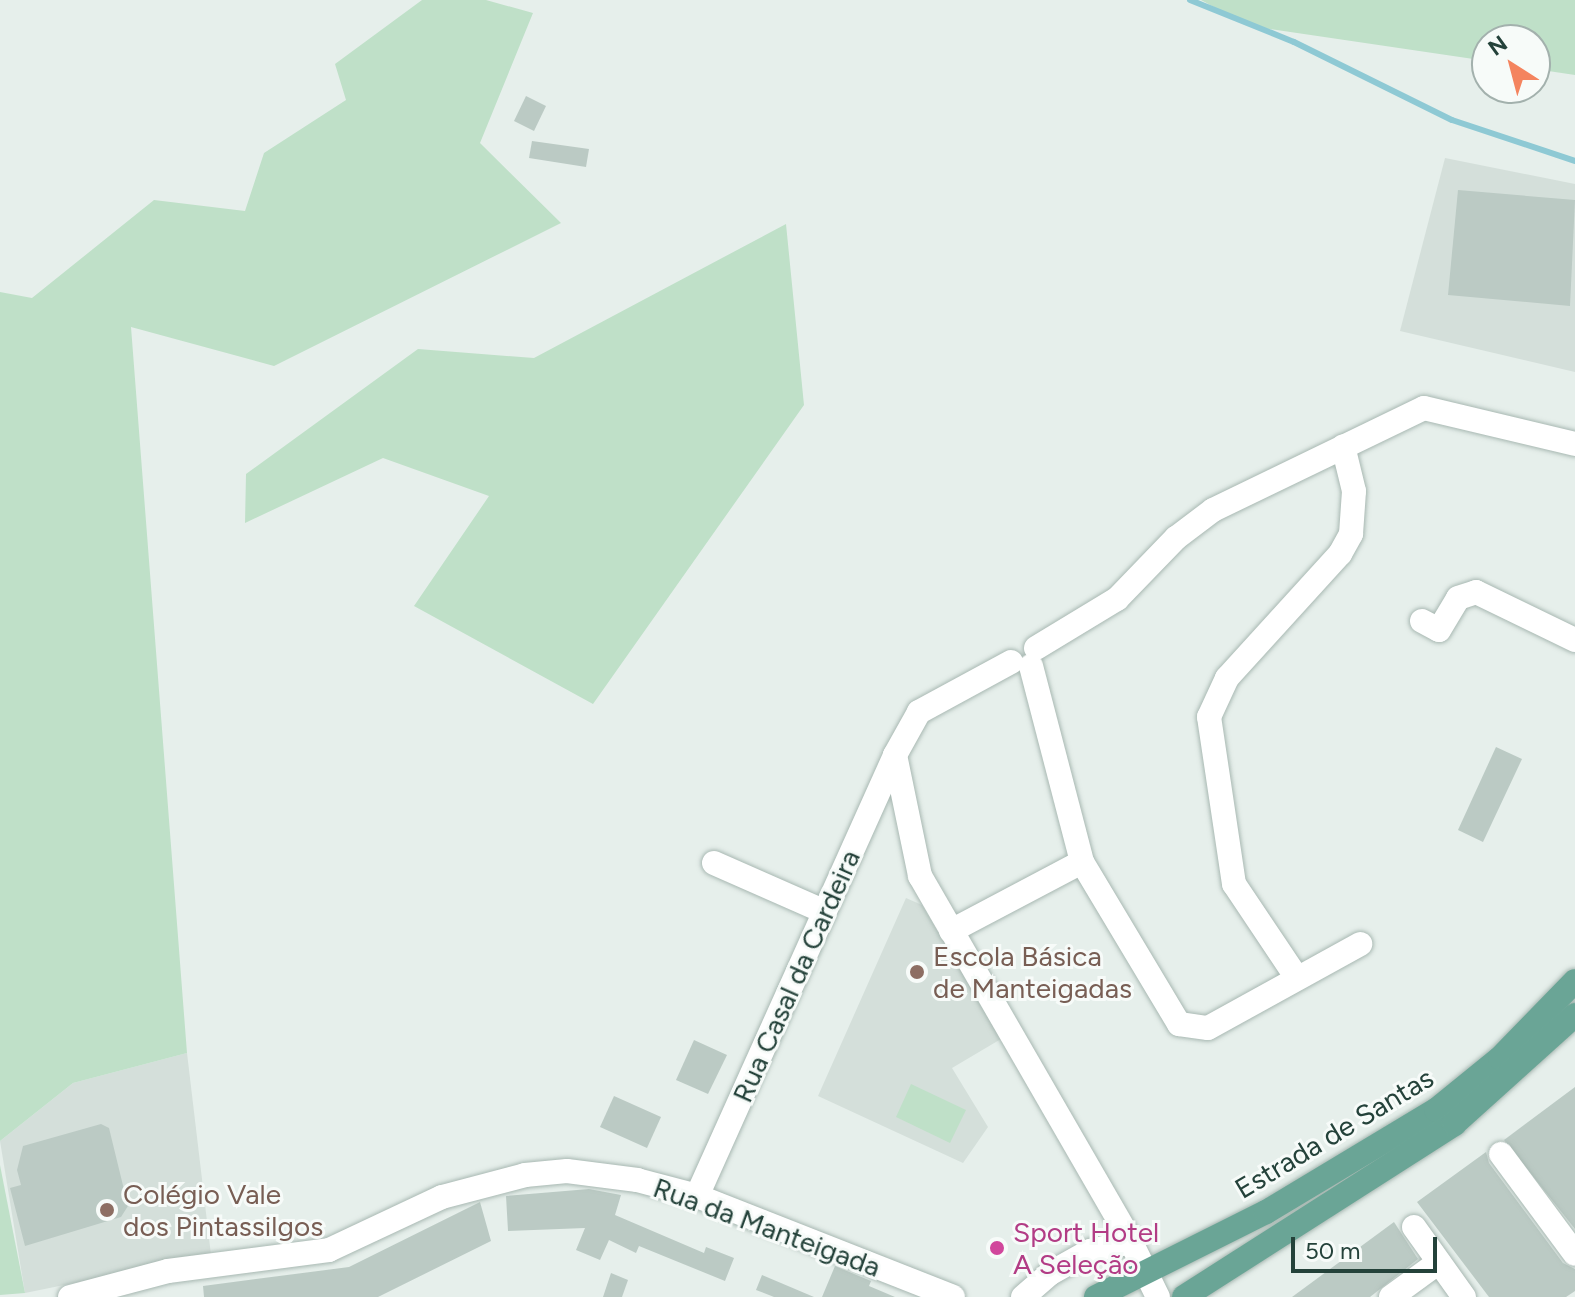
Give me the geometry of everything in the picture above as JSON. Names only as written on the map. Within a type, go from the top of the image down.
[{"type":"main road","name":"Estrada de Santas","points":[[1096,1297],[1266,1212],[1436,1110],[1500,1058],[1575,981]]},
{"type":"main road","name":"Estrada de Santas","points":[[1195,1293],[1454,1124],[1575,1015]]},
{"type":"street","name":"Rua Casal da Cardeira","points":[[697,1196],[895,755],[919,712],[1026,659],[1117,599],[1193,523],[1343,446],[1433,407],[1575,444]]},
{"type":"street","points":[[1297,978],[1234,884],[1209,717],[1227,678],[1340,554],[1351,534],[1354,491],[1343,446]]},
{"type":"street","points":[[1422,621],[1439,630],[1458,598],[1476,592],[1575,640]]},
{"type":"street","points":[[1026,659],[1082,862],[1179,1024],[1208,1028],[1360,944]]},
{"type":"street","points":[[895,755],[920,876],[1131,1242],[1158,1297]]},
{"type":"street","points":[[951,931],[1082,862]]},
{"type":"street","points":[[714,863],[825,912]]},
{"type":"street","points":[[1501,1154],[1575,1254]]},
{"type":"street","name":"Rua da Manteigada","points":[[70,1297],[168,1271],[329,1250],[442,1197],[525,1175],[605,1175],[697,1196],[953,1297]]},
{"type":"street","points":[[1414,1227],[1464,1297]]},
{"type":"street","points":[[1023,1297],[1049,1274],[1090,1251],[1131,1242]]},
{"type":"street","points":[[1391,1297],[1439,1262]]},
{"type":"shaded area","points":[[1445,158],[1575,184],[1575,372],[1400,331]]},
{"type":"shaded area","name":"Escola Básica de Manteigadas","points":[[906,898],[922,905],[1001,1039],[952,1068],[988,1127],[963,1163],[818,1096]]},
{"type":"shaded area","name":"Colégio Vale dos Pintassilgos","points":[[187,1053],[211,1255],[25,1293],[0,1141],[73,1083]]},
{"type":"green space","points":[[422,0],[486,0],[533,13],[480,143],[561,223],[274,366],[131,327],[187,1053],[73,1083],[0,1141],[0,292],[32,298],[154,200],[245,211],[264,153],[346,100],[335,64]]},
{"type":"green space","points":[[1201,0],[1575,0],[1575,75],[1551,71],[1551,24],[1471,24],[1471,59],[1249,26]]},
{"type":"green space","points":[[786,224],[804,405],[593,704],[414,606],[489,496],[383,458],[245,523],[246,474],[418,349],[534,358]]},
{"type":"green space","points":[[911,1084],[966,1110],[950,1143],[896,1117]]},
{"type":"green space","points":[[0,1165],[25,1293],[0,1295]]},
{"type":"building","points":[[526,96],[546,106],[534,131],[514,121]]},
{"type":"building","points":[[532,141],[589,149],[586,167],[529,158]]},
{"type":"building","points":[[1458,190],[1575,200],[1570,306],[1448,295]]},
{"type":"building","points":[[1496,747],[1522,759],[1483,842],[1458,830]]},
{"type":"building","points":[[694,1040],[727,1055],[708,1094],[676,1080]]},
{"type":"building","points":[[1575,1087],[1575,1229],[1504,1140]]},
{"type":"building","points":[[614,1096],[661,1117],[647,1148],[600,1127]]},
{"type":"building","points":[[101,1124],[109,1128],[128,1206],[121,1217],[25,1246],[10,1188],[21,1185],[17,1170],[23,1146]]},
{"type":"building","points":[[1486,1152],[1489,1163],[1563,1263],[1575,1269],[1575,1291],[1566,1297],[1489,1297],[1417,1202]]},
{"type":"building","points":[[589,1189],[621,1195],[615,1215],[704,1253],[706,1247],[734,1258],[725,1281],[639,1246],[636,1253],[609,1240],[600,1260],[576,1250],[585,1228],[508,1231],[506,1196]]},
{"type":"building","points":[[480,1202],[491,1241],[378,1297],[204,1297],[203,1286],[349,1267]]},
{"type":"building","points":[[1394,1222],[1418,1259],[1370,1297],[1292,1297]]},
{"type":"building","points":[[835,1266],[871,1281],[869,1286],[895,1297],[822,1297]]},
{"type":"building","points":[[611,1273],[628,1280],[622,1297],[603,1297]]},
{"type":"building","points":[[762,1275],[814,1297],[774,1297],[756,1290]]},
{"type":"waterway","points":[[1190,0],[1294,42],[1452,120],[1575,161]]},
{"type":"place","name":"Escola Básica de Manteigadas","points":[[917,972]]},
{"type":"place","name":"Colégio Vale dos Pintassilgos","points":[[107,1210]]},
{"type":"place","name":"Sport Hotel A Seleção","points":[[997,1248]]}]
